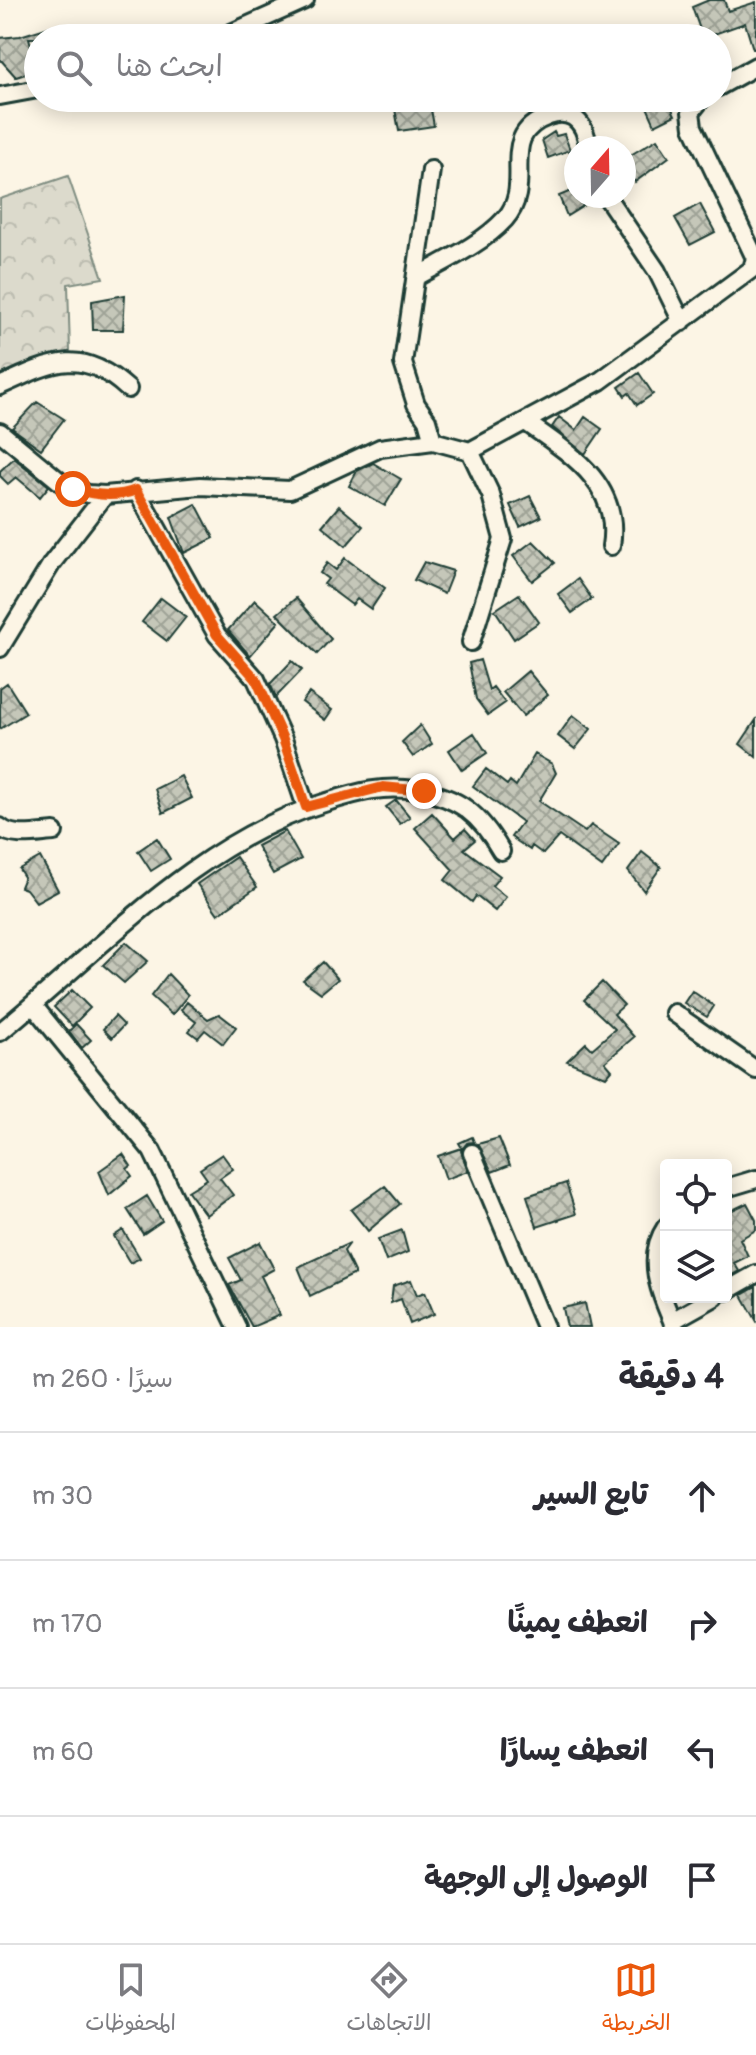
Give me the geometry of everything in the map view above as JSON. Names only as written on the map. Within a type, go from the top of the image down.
[{"type":"street","points":[[251,24],[305,0]]},
{"type":"street","points":[[732,79],[756,66]]},
{"type":"street","points":[[0,96],[24,92]]},
{"type":"street","points":[[418,276],[464,250],[506,218],[513,207],[521,136],[528,124],[558,112],[572,116],[584,128],[586,136]]},
{"type":"street","points":[[0,432],[63,484],[88,494],[105,495],[200,486],[290,490],[364,453],[433,441],[470,451],[600,381],[745,276],[755,264],[693,127],[691,112]]},
{"type":"street","points":[[431,170],[403,363],[410,389],[433,441]]},
{"type":"street","points":[[614,208],[657,271],[682,322]]},
{"type":"street","points":[[0,386],[57,361],[107,370],[128,389]]},
{"type":"street","points":[[527,423],[593,474],[611,506],[614,526],[611,546]]},
{"type":"street","points":[[470,451],[491,495],[503,539],[471,642]]},
{"type":"street","points":[[136,490],[217,635],[262,689],[306,807]]},
{"type":"street","points":[[0,648],[52,563],[105,495]]},
{"type":"street","points":[[0,1032],[183,878],[260,827],[306,807],[383,787],[424,791],[444,796],[485,823],[501,851]]},
{"type":"street","points":[[0,827],[5,832],[25,835],[54,832]]},
{"type":"street","points":[[33,1005],[152,1151],[237,1327]]},
{"type":"street","points":[[674,1013],[756,1070]]},
{"type":"street","points":[[472,1153],[545,1327]]},
{"type":"street","points":[[732,1186],[756,1179]]},
{"type":"street","points":[[664,1231],[654,1248],[659,1283],[674,1324],[706,1303]]},
{"type":"street","points":[[732,1288],[756,1274]]},
{"type":"green space","points":[[68,176],[103,278],[68,284],[70,351],[0,385],[0,199]]},
{"type":"building","points":[[709,0],[724,0],[728,11],[756,2],[756,49],[753,49],[745,23],[732,28],[732,24],[698,24],[692,7]]},
{"type":"building","points":[[24,35],[24,74],[16,77],[0,59],[0,38]]},
{"type":"building","points":[[396,112],[432,112],[434,126],[399,131]]},
{"type":"building","points":[[649,112],[674,112],[675,115],[655,125]]},
{"type":"building","points":[[554,132],[556,136],[564,134],[564,152],[548,158],[542,140]]},
{"type":"building","points":[[657,139],[669,157],[636,181],[636,152]]},
{"type":"building","points":[[564,194],[564,208],[580,208],[567,216],[559,196]]},
{"type":"building","points":[[700,204],[715,232],[690,245],[675,218]]},
{"type":"building","points":[[125,295],[123,330],[93,330],[92,301]]},
{"type":"building","points":[[639,373],[653,394],[637,405],[629,393],[625,396],[619,387]]},
{"type":"building","points":[[37,402],[64,419],[41,449],[12,428]]},
{"type":"building","points":[[559,417],[576,430],[585,417],[602,429],[585,454],[552,427]]},
{"type":"building","points":[[14,458],[49,486],[40,497],[16,477],[8,484],[0,476],[0,471]]},
{"type":"building","points":[[373,463],[401,479],[385,506],[349,486],[357,471]]},
{"type":"building","points":[[530,496],[541,517],[520,527],[510,505]]},
{"type":"building","points":[[196,504],[214,538],[184,553],[171,517]]},
{"type":"building","points":[[339,506],[363,526],[346,546],[322,526]]},
{"type":"building","points":[[533,541],[555,563],[532,581],[513,556]]},
{"type":"building","points":[[345,558],[385,588],[371,609],[357,599],[352,605],[324,584],[328,579],[320,573],[327,563],[336,570]]},
{"type":"building","points":[[424,562],[453,571],[444,594],[414,580]]},
{"type":"building","points":[[578,579],[592,599],[572,613],[558,594]]},
{"type":"building","points":[[519,594],[539,622],[514,639],[495,610]]},
{"type":"building","points":[[161,598],[186,617],[167,641],[142,622]]},
{"type":"building","points":[[296,598],[331,639],[317,654],[277,614]]},
{"type":"building","points":[[255,600],[279,622],[250,656],[228,630]]},
{"type":"building","points":[[480,660],[489,690],[493,687],[505,703],[488,715],[476,699],[469,663]]},
{"type":"building","points":[[292,661],[302,670],[276,697],[270,684]]},
{"type":"building","points":[[528,671],[548,695],[523,716],[503,692]]},
{"type":"building","points":[[7,683],[26,713],[0,729],[0,688]]},
{"type":"building","points":[[309,693],[332,710],[325,720],[302,702]]},
{"type":"building","points":[[573,715],[591,729],[575,749],[558,736]]},
{"type":"building","points":[[756,720],[756,757],[740,744]]},
{"type":"building","points":[[420,725],[432,744],[413,757],[402,742]]},
{"type":"building","points":[[474,733],[487,753],[462,770],[449,750]]},
{"type":"building","points":[[535,754],[552,764],[556,773],[539,801],[585,832],[591,825],[619,844],[602,867],[559,836],[543,854],[532,846],[530,850],[511,837],[522,822],[473,786],[486,769],[507,785],[510,781],[516,786]]},
{"type":"building","points":[[181,776],[192,798],[163,813],[155,789]]},
{"type":"building","points":[[396,800],[410,817],[400,824],[386,807]]},
{"type":"building","points":[[432,813],[455,838],[465,829],[475,840],[464,849],[500,876],[492,886],[506,897],[495,911],[476,896],[472,902],[445,880],[453,870],[415,828]]},
{"type":"building","points":[[285,831],[301,859],[273,874],[257,846]]},
{"type":"building","points":[[157,838],[170,859],[151,871],[138,851]]},
{"type":"building","points":[[642,852],[661,867],[644,891],[628,871]]},
{"type":"building","points":[[40,857],[58,890],[36,902],[26,889],[20,887],[24,877],[19,869]]},
{"type":"building","points":[[236,857],[257,887],[218,914],[197,884]]},
{"type":"building","points":[[126,942],[148,961],[124,983],[103,965]]},
{"type":"building","points":[[323,962],[338,979],[321,993],[303,980]]},
{"type":"building","points":[[168,974],[188,995],[172,1015],[151,996]]},
{"type":"building","points":[[602,982],[624,1005],[614,1014],[634,1037],[605,1062],[612,1070],[606,1077],[567,1061],[586,1043],[592,1049],[615,1029],[584,1000]]},
{"type":"building","points":[[72,990],[90,1008],[72,1026],[54,1007]]},
{"type":"building","points":[[692,991],[714,1006],[707,1017],[684,1003]]},
{"type":"building","points":[[187,1002],[208,1019],[219,1014],[236,1027],[223,1044],[205,1030],[198,1038],[189,1031],[196,1022],[181,1010]]},
{"type":"building","points":[[115,1016],[124,1025],[112,1038],[103,1029]]},
{"type":"building","points":[[76,1024],[91,1040],[82,1048],[69,1031]]},
{"type":"building","points":[[472,1137],[474,1142],[467,1143],[461,1151],[468,1171],[446,1179],[438,1156],[462,1148],[459,1143]]},
{"type":"building","points":[[499,1138],[510,1165],[492,1172],[478,1144]]},
{"type":"building","points":[[123,1154],[131,1166],[127,1169],[132,1176],[109,1195],[99,1171]]},
{"type":"building","points":[[222,1154],[233,1169],[220,1178],[233,1195],[206,1215],[188,1191],[207,1179],[200,1169]]},
{"type":"building","points":[[566,1183],[576,1214],[537,1227],[527,1196]]},
{"type":"building","points":[[385,1186],[400,1204],[368,1231],[351,1210]]},
{"type":"building","points":[[147,1196],[162,1221],[143,1234],[127,1209]]},
{"type":"building","points":[[747,1203],[756,1220],[756,1230],[740,1239],[748,1256],[734,1263],[739,1271],[732,1275],[732,1231],[732,1210]]},
{"type":"building","points":[[123,1230],[140,1258],[130,1263],[114,1236]]},
{"type":"building","points":[[402,1230],[408,1252],[386,1261],[378,1239]]},
{"type":"building","points":[[260,1242],[274,1269],[261,1276],[280,1315],[252,1327],[229,1285],[241,1280],[229,1258]]},
{"type":"building","points":[[350,1243],[344,1251],[355,1274],[310,1296],[298,1267]]},
{"type":"building","points":[[411,1280],[417,1295],[425,1292],[434,1314],[410,1324],[401,1299],[391,1303],[393,1286]]},
{"type":"building","points":[[756,1287],[756,1320],[742,1295]]},
{"type":"building","points":[[585,1303],[590,1327],[567,1327],[563,1308]]},
{"type":"route","points":[[73,489],[105,495],[136,490],[217,635],[256,679],[267,699],[306,807],[383,787],[424,791]]}]
